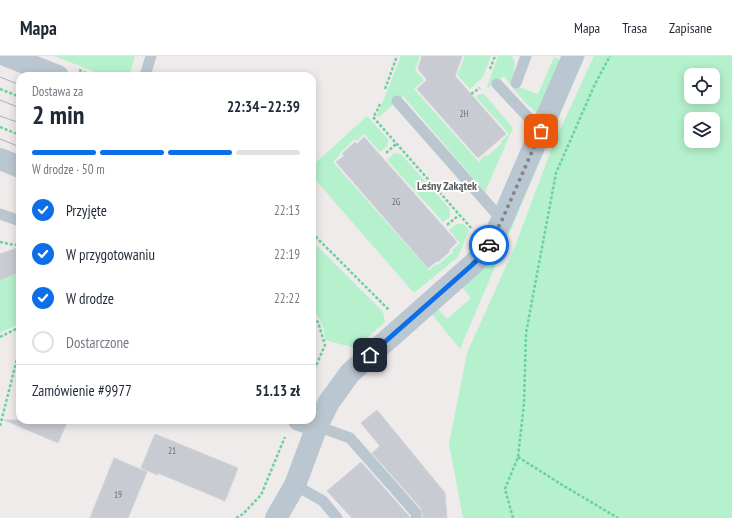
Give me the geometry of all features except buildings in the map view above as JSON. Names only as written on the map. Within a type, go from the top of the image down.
[{"type":"street","points":[[7,56],[48,72]]},
{"type":"street","points":[[316,414],[329,402],[350,373],[486,251],[502,220],[573,56]]},
{"type":"street","points":[[0,159],[16,165]]},
{"type":"street","points":[[276,518],[295,485],[301,427]]},
{"type":"lane","points":[[146,72],[151,56]]},
{"type":"lane","points":[[516,83],[526,56]]},
{"type":"lane","points":[[497,84],[541,131]]},
{"type":"lane","points":[[397,101],[502,220]]},
{"type":"lane","points":[[0,214],[16,220]]},
{"type":"lane","points":[[301,427],[350,438],[416,514],[416,518]]},
{"type":"lane","points":[[295,485],[324,501],[337,518]]},
{"type":"path","points":[[384,92],[397,56]]},
{"type":"path","points":[[488,74],[494,56]]},
{"type":"path","points":[[513,518],[505,489],[518,457],[524,403],[526,333],[556,173],[595,84],[610,56]]},
{"type":"path","points":[[471,94],[483,84]]},
{"type":"path","points":[[480,88],[483,91]]},
{"type":"path","points":[[0,89],[16,95]]},
{"type":"path","points":[[381,99],[373,117],[474,232]]},
{"type":"path","points":[[0,127],[16,133]]},
{"type":"path","points":[[386,153],[396,144]]},
{"type":"path","points":[[447,225],[459,215]]},
{"type":"path","points":[[316,237],[404,324]]},
{"type":"path","points":[[0,242],[16,245]]},
{"type":"path","points":[[316,321],[318,322],[325,345],[316,366]]},
{"type":"path","points":[[0,337],[16,329]]},
{"type":"path","points":[[0,426],[16,363]]},
{"type":"path","points":[[236,518],[243,514],[261,495],[301,427]]},
{"type":"path","points":[[518,457],[618,518]]},
{"type":"green space","points":[[54,56],[135,56],[130,72],[96,72]]},
{"type":"green space","points":[[401,56],[420,56],[415,70],[424,80],[414,89],[479,162],[485,155],[488,156],[502,143],[501,141],[509,134],[476,97],[478,95],[484,94],[513,128],[485,192],[403,96],[379,117],[377,116]]},
{"type":"green space","points":[[465,56],[491,56],[483,77],[470,89],[457,75]]},
{"type":"green space","points":[[498,56],[511,56],[513,58],[515,65],[510,84],[504,76],[488,88],[487,87]]},
{"type":"green space","points":[[582,56],[585,56],[460,349],[430,312],[436,307],[447,319],[471,298],[460,285]]},
{"type":"green space","points":[[594,56],[732,56],[732,518],[463,518],[449,444],[467,353],[515,246],[553,145]]},
{"type":"green space","points":[[554,57],[559,59],[560,64],[537,112],[523,101],[510,84],[538,94]]},
{"type":"green space","points":[[367,116],[388,139],[387,146],[380,152],[364,134],[357,141],[355,139],[333,162],[429,270],[436,264],[438,265],[453,252],[452,250],[460,243],[449,230],[457,224],[464,224],[469,230],[458,257],[414,293],[316,181],[316,162]]},
{"type":"green space","points":[[394,153],[401,154],[450,209],[450,217],[443,222],[387,160]]},
{"type":"green space","points":[[316,245],[383,312],[385,322],[355,348],[325,340],[322,324],[316,314]]},
{"type":"green space","points":[[0,271],[3,279],[16,274],[16,325],[0,333]]},
{"type":"tram line","points":[[0,77],[16,83]]},
{"type":"tram line","points":[[0,100],[16,106]]},
{"type":"tram line","points":[[0,116],[16,122]]},
{"type":"tram line","points":[[0,139],[16,145]]},
{"type":"way so far","points":[[489,245],[502,220],[541,131]]},
{"type":"district","name":"Leśny Zakątek","points":[[447,186]]},
{"type":"route","points":[[370,355],[472,265],[486,251],[489,245]]}]
